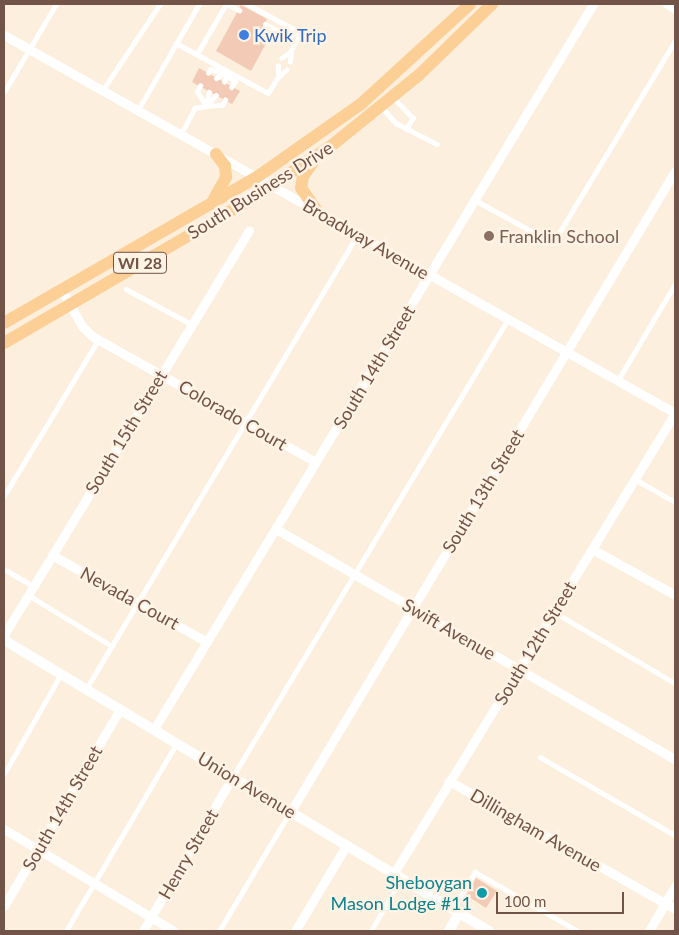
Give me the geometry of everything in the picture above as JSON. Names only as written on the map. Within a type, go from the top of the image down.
[{"type":"main road","name":"South Business Drive","points":[[4,323],[257,177],[361,104],[470,4]]},
{"type":"main road","name":"South Business Drive","points":[[5,344],[272,185],[322,152],[381,106],[492,4]]},
{"type":"main road","points":[[317,211],[302,194],[301,181],[322,152]]},
{"type":"main road","points":[[209,206],[221,190],[226,177],[225,166],[216,154]]},
{"type":"street","name":"South 14th Street","points":[[154,729],[594,4]]},
{"type":"street","points":[[667,4],[675,8]]},
{"type":"street","name":"Broadway Avenue","points":[[4,35],[675,413]]},
{"type":"street","name":"South 13th Street","points":[[291,811],[675,172]]},
{"type":"street","name":"South 15th Street","points":[[4,635],[249,230]]},
{"type":"street","name":"Colorado Court","points":[[62,290],[84,329],[98,340],[316,462]]},
{"type":"street","name":"South 12th Street","points":[[398,875],[449,781],[675,413]]},
{"type":"street","name":"Swift Avenue","points":[[276,529],[675,759]]},
{"type":"street","points":[[592,548],[675,595]]},
{"type":"street","name":"Nevada Court","points":[[52,555],[207,642]]},
{"type":"street","name":"Union Avenue","points":[[4,640],[489,931]]},
{"type":"street","name":"South 14th Street","points":[[4,906],[120,709]]},
{"type":"street","name":"Henry Street","points":[[142,931],[233,776]]},
{"type":"street","name":"Dillingham Avenue","points":[[449,781],[675,910]]},
{"type":"street","points":[[4,829],[174,931]]},
{"type":"street","points":[[295,931],[346,844]]},
{"type":"street","points":[[649,931],[675,886]]},
{"type":"street","points":[[449,931],[456,911]]},
{"type":"lane","points":[[4,92],[56,4]]},
{"type":"lane","points":[[102,91],[160,4]]},
{"type":"lane","points":[[138,110],[199,4]]},
{"type":"lane","points":[[197,54],[227,4],[239,10]]},
{"type":"lane","points":[[247,4],[301,34],[291,52],[290,62]]},
{"type":"lane","points":[[265,24],[290,37],[296,31]]},
{"type":"lane","points":[[475,200],[553,243],[675,41]]},
{"type":"lane","points":[[176,43],[224,71],[268,93],[278,77],[286,70]]},
{"type":"lane","points":[[282,58],[291,52]]},
{"type":"lane","points":[[278,66],[278,77]]},
{"type":"lane","points":[[208,73],[210,69],[224,71],[235,81],[232,87]]},
{"type":"lane","points":[[217,78],[224,71]]},
{"type":"lane","points":[[224,71],[226,77],[224,82]]},
{"type":"lane","points":[[200,86],[197,92],[206,106]]},
{"type":"lane","points":[[206,106],[209,92]]},
{"type":"lane","points":[[206,106],[216,95]]},
{"type":"lane","points":[[392,96],[414,118],[406,129]]},
{"type":"lane","points":[[181,134],[195,108],[222,105],[225,100]]},
{"type":"lane","points":[[381,106],[394,121],[437,144]]},
{"type":"lane","points":[[86,689],[358,234]]},
{"type":"lane","points":[[618,380],[675,284]]},
{"type":"lane","points":[[126,289],[191,324]]},
{"type":"lane","points":[[233,776],[508,319]]},
{"type":"lane","points":[[4,496],[98,340]]},
{"type":"lane","points":[[635,479],[675,502]]},
{"type":"lane","points":[[4,568],[33,586]]},
{"type":"lane","points":[[28,596],[112,646]]},
{"type":"lane","points":[[554,612],[675,683]]},
{"type":"lane","points":[[4,774],[61,674]]},
{"type":"lane","points":[[66,931],[176,743]]},
{"type":"lane","points":[[540,757],[675,835]]},
{"type":"lane","points":[[219,931],[291,811]]},
{"type":"lane","points":[[456,911],[475,872],[578,931]]},
{"type":"lane","points":[[371,931],[398,875]]},
{"type":"building","name":"Kwik Trip","points":[[241,5],[267,19],[259,33],[269,38],[251,71],[216,51]]},
{"type":"building","name":"Kwik Trip","points":[[199,68],[240,91],[232,104],[192,82]]},
{"type":"building","name":"Sheboygan Mason Lodge #11","points":[[476,878],[497,891],[486,908],[466,895]]},
{"type":"place","name":"Kwik Trip","points":[[244,35]]},
{"type":"place","name":"Franklin School","points":[[489,236]]},
{"type":"place","name":"Sheboygan Mason Lodge #11","points":[[482,893]]}]
